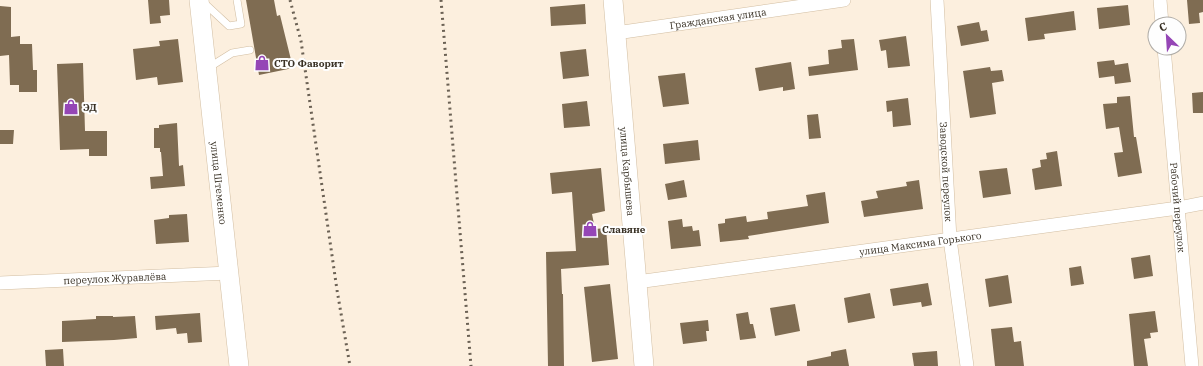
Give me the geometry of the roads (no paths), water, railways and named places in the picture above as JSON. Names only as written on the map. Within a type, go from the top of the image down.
[{"type":"main road","name":"улица Штеменко","points":[[200,0],[206,69],[240,366]]},
{"type":"main road","name":"улица Карбышева","points":[[613,0],[644,366]]},
{"type":"street","name":"Гражданская улица","points":[[616,33],[844,0]]},
{"type":"street","name":"Заводской переулок","points":[[937,0],[950,239],[966,366]]},
{"type":"street","points":[[1160,0],[1161,16]]},
{"type":"street","name":"Рабочий переулок","points":[[1165,56],[1192,366]]},
{"type":"street","name":"улица Максима Горького","points":[[637,282],[1203,204]]},
{"type":"street","name":"переулок Журавлёва","points":[[0,283],[229,273]]},
{"type":"lane","points":[[200,0],[229,26],[241,24],[238,0]]},
{"type":"lane","points":[[206,69],[232,53],[250,50]]},
{"type":"railway","points":[[290,0],[301,41],[337,290],[350,366]]},
{"type":"railway","points":[[441,0],[471,366]]},
{"type":"place","name":"СТО Фаворит","points":[[262,63]]},
{"type":"place","name":"ЭД","points":[[71,107]]},
{"type":"place","name":"Славяне","points":[[590,229]]}]
